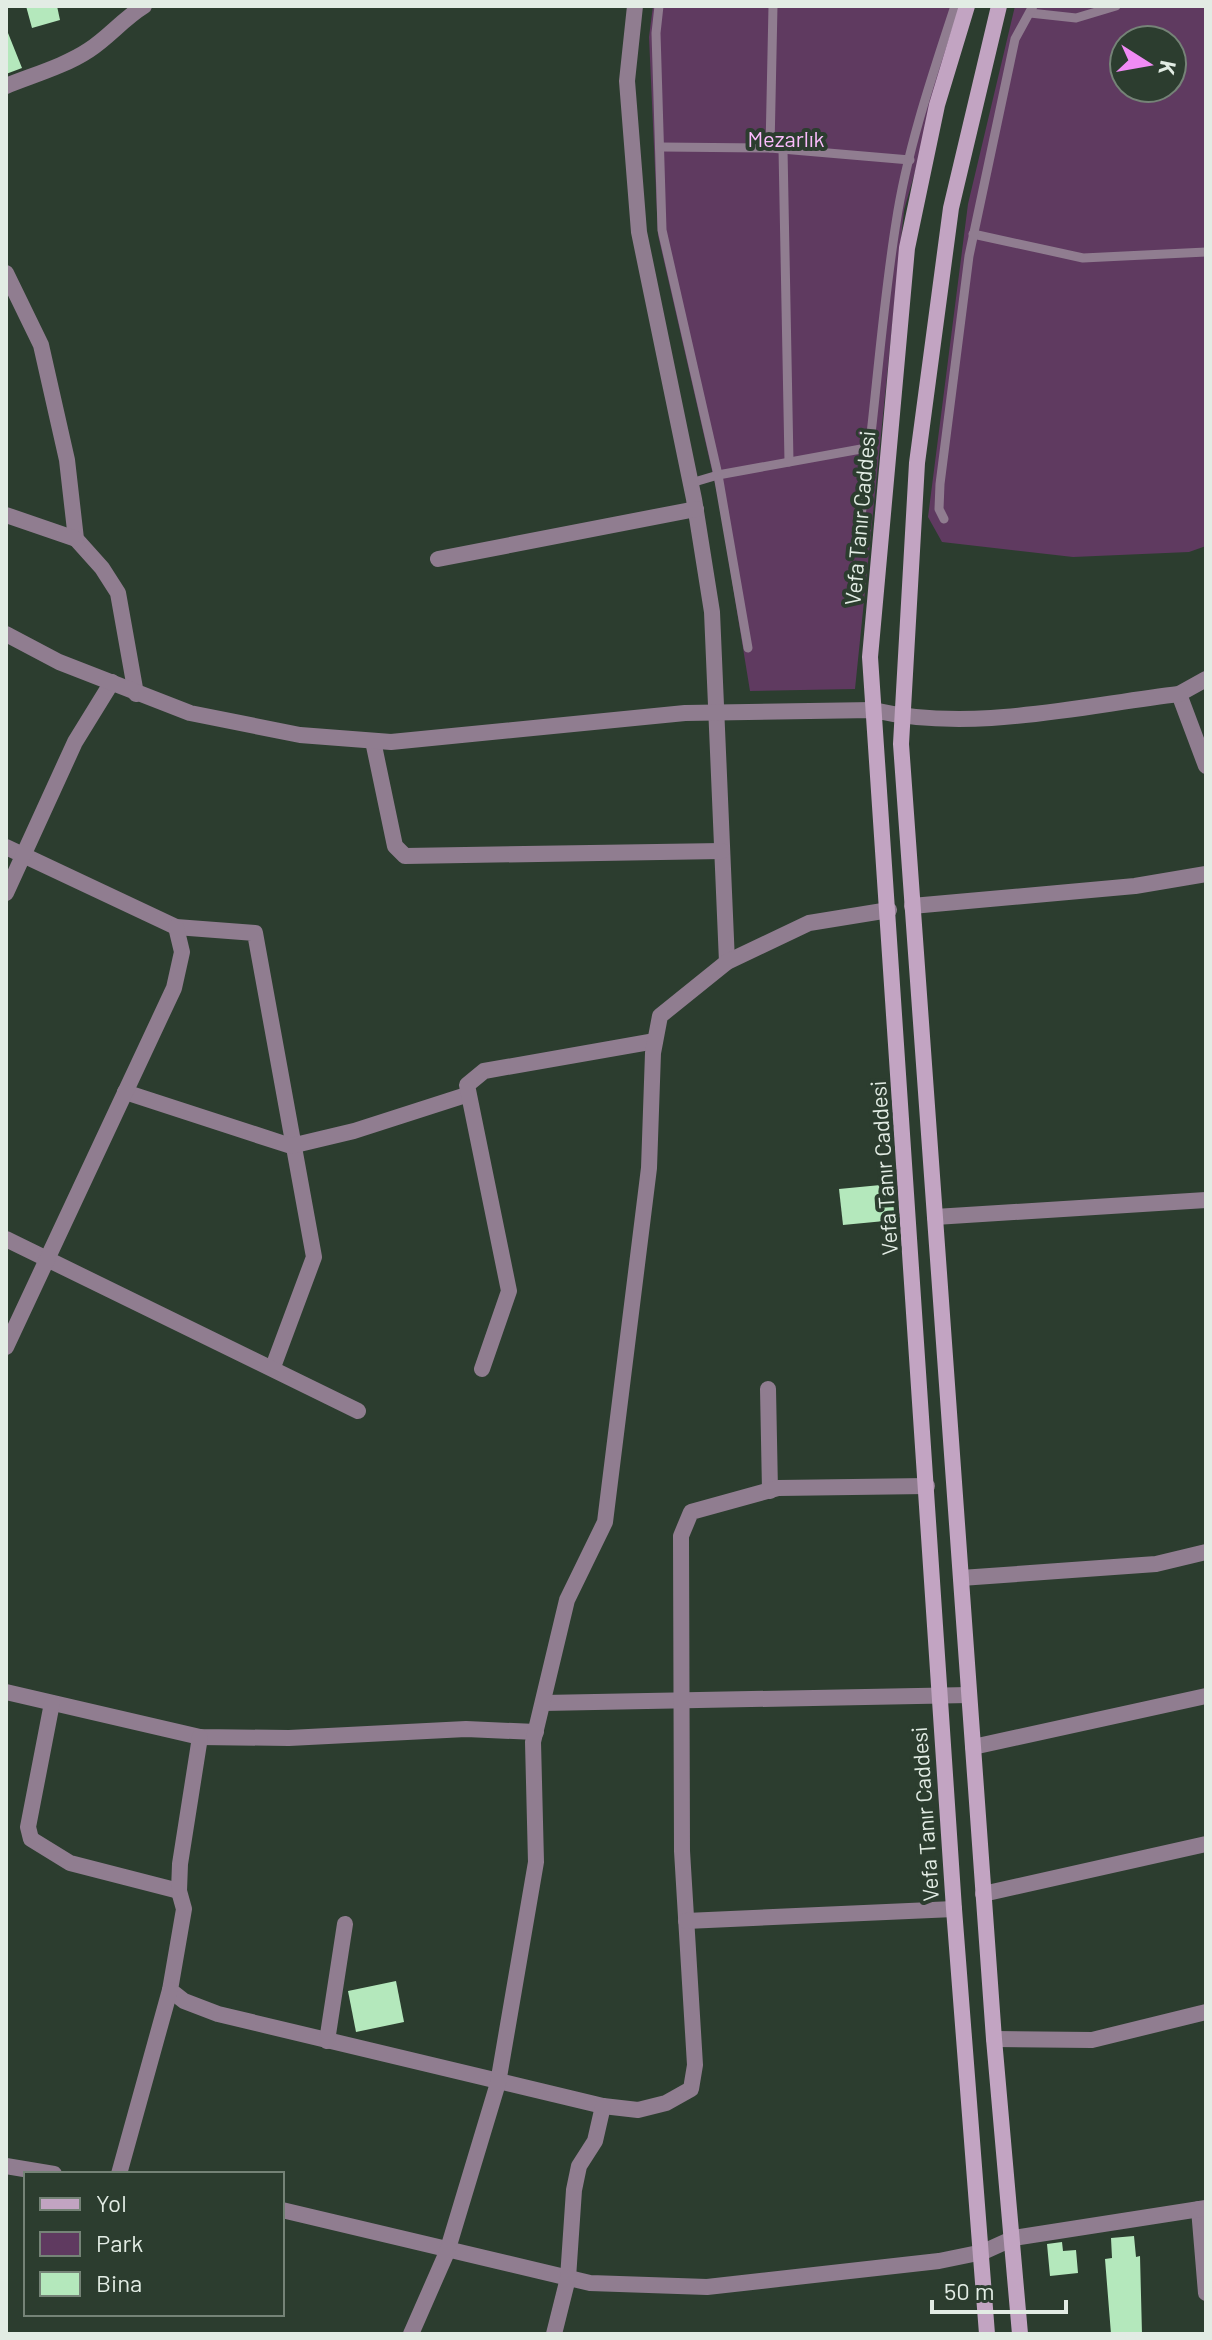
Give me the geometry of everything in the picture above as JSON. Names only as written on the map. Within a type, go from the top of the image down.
[{"type":"main road","name":"Vefa Tanır Caddesi","points":[[967,6],[937,105],[907,248],[870,657],[954,1909],[987,2334]]},
{"type":"main road","points":[[999,6],[951,208],[917,463],[901,744],[983,1894],[1020,2334]]},
{"type":"street","points":[[6,86],[92,49],[122,19],[144,6]]},
{"type":"street","points":[[635,6],[627,81],[639,232],[696,509],[712,612],[727,962]]},
{"type":"street","points":[[6,273],[41,345],[67,460],[76,539]]},
{"type":"street","points":[[438,559],[696,509]]},
{"type":"street","points":[[6,515],[76,539],[102,568],[118,593],[136,694]]},
{"type":"street","points":[[6,634],[59,662],[136,694],[203,716],[300,735],[391,742],[685,713],[873,710],[902,717],[956,721],[1179,694],[1206,679]]},
{"type":"street","points":[[6,893],[75,742],[112,682]]},
{"type":"street","points":[[1179,694],[1206,766]]},
{"type":"street","points":[[373,741],[395,846],[405,856],[722,851]]},
{"type":"street","points":[[6,847],[176,927],[255,933],[291,1146],[314,1257],[273,1367]]},
{"type":"street","points":[[912,906],[1135,886],[1206,874]]},
{"type":"street","points":[[411,2334],[447,2252],[498,2083],[536,1862],[536,1732],[567,1600],[605,1522],[649,1168],[655,1041],[660,1016],[727,962],[809,923],[889,910]]},
{"type":"street","points":[[6,1347],[174,988],[182,952],[176,927]]},
{"type":"street","points":[[482,1369],[509,1291],[466,1095],[467,1085],[472,1077],[484,1071],[655,1041]]},
{"type":"street","points":[[125,1092],[291,1146],[354,1131],[466,1095]]},
{"type":"street","points":[[935,1217],[1206,1200]]},
{"type":"street","points":[[6,1239],[358,1411]]},
{"type":"street","points":[[768,1389],[770,1491]]},
{"type":"street","points":[[170,1990],[184,2001],[218,2014],[603,2106],[638,2110],[666,2103],[691,2089],[695,2065],[686,1921],[680,1701],[681,1536],[685,1523],[691,1512],[770,1491],[927,1486]]},
{"type":"street","points":[[961,1578],[1156,1564],[1206,1552]]},
{"type":"street","points":[[6,1692],[200,1737],[289,1738],[466,1729],[536,1732]]},
{"type":"street","points":[[543,1703],[969,1695]]},
{"type":"street","points":[[973,1747],[1206,1696]]},
{"type":"street","points":[[52,1703],[28,1827],[31,1839],[70,1863],[179,1891]]},
{"type":"street","points":[[120,2172],[170,1990],[184,1909],[179,1891],[200,1737]]},
{"type":"street","points":[[983,1894],[1206,1844]]},
{"type":"street","points":[[686,1921],[954,1909]]},
{"type":"street","points":[[327,2041],[345,1924]]},
{"type":"street","points":[[994,2039],[1092,2040],[1206,2012]]},
{"type":"street","points":[[554,2334],[568,2278],[574,2190],[579,2166],[595,2141],[603,2106]]},
{"type":"street","points":[[6,2166],[42,2172]]},
{"type":"street","points":[[284,2211],[447,2252],[590,2283],[707,2287],[939,2261],[983,2252],[1014,2238],[1202,2208],[1206,2293]]},
{"type":"lane","points":[[659,6],[656,33],[662,230],[718,475],[748,648]]},
{"type":"lane","points":[[770,148],[773,6]]},
{"type":"lane","points":[[857,543],[872,447],[895,223],[955,6]]},
{"type":"lane","points":[[944,519],[939,509],[940,484],[973,234],[1015,39],[1031,9],[1076,18],[1116,6]]},
{"type":"lane","points":[[661,147],[770,148],[910,160]]},
{"type":"lane","points":[[783,149],[789,462]]},
{"type":"lane","points":[[973,234],[1083,258],[1206,252]]},
{"type":"lane","points":[[691,483],[718,475],[872,447]]},
{"type":"green space","name":"Mezarlık","points":[[653,6],[963,6],[904,210],[855,689],[750,691],[719,501],[658,235],[649,37]]},
{"type":"green space","points":[[1015,6],[1206,6],[1206,546],[1189,552],[1073,557],[942,542],[928,517],[968,204]]},
{"type":"building","points":[[26,6],[57,6],[60,20],[32,28]]},
{"type":"building","points":[[6,28],[22,68],[6,74]]},
{"type":"building","points":[[891,1184],[895,1220],[843,1225],[839,1189]]},
{"type":"building","points":[[396,1981],[404,2022],[356,2032],[348,1991]]},
{"type":"building","points":[[1134,2236],[1136,2257],[1140,2256],[1142,2334],[1111,2334],[1105,2259],[1112,2258],[1111,2238]]},
{"type":"building","points":[[1062,2242],[1063,2251],[1076,2250],[1078,2273],[1050,2276],[1047,2244]]}]
